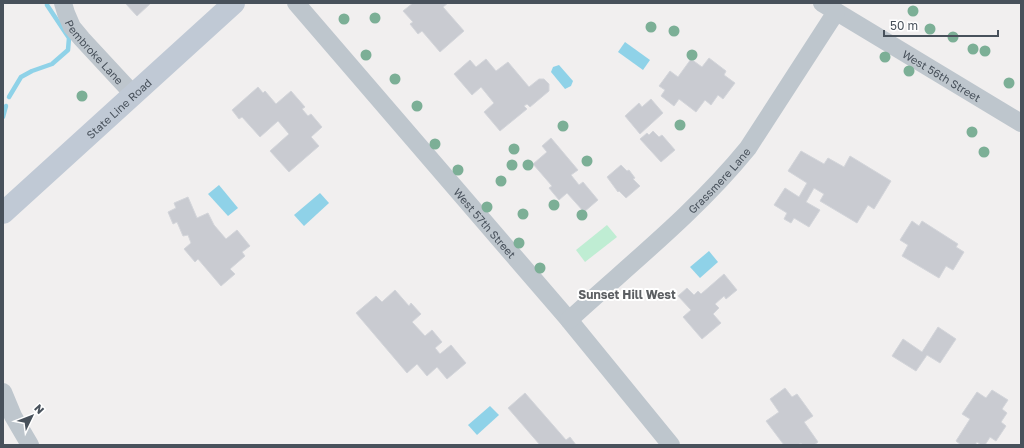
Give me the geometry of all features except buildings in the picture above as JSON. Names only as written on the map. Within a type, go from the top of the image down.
[{"type":"main road","name":"State Line Road","points":[[3,213],[234,3]]},
{"type":"street","name":"Pembroke Lane","points":[[64,3],[66,13],[72,27],[133,94]]},
{"type":"street","name":"West 57th Street","points":[[296,3],[569,320],[671,445]]},
{"type":"street","name":"Grassmere Lane","points":[[569,320],[700,202],[731,169],[748,148],[829,8]]},
{"type":"street","name":"West 56th Street","points":[[829,8],[1021,123]]},
{"type":"street","points":[[3,392],[13,416],[30,445]]},
{"type":"green space","points":[[607,225],[617,237],[585,262],[576,250]]},
{"type":"water","points":[[625,42],[650,60],[643,70],[618,52]]},
{"type":"water","points":[[559,65],[573,81],[571,86],[565,89],[551,72],[553,67]]},
{"type":"water","points":[[219,185],[238,208],[228,216],[208,194]]},
{"type":"water","points":[[320,193],[329,203],[304,226],[294,215]]},
{"type":"water","points":[[709,251],[718,262],[700,278],[690,267]]},
{"type":"water","points":[[490,406],[499,415],[477,435],[468,425]]},
{"type":"waterway","points":[[9,97],[21,77],[32,71],[52,64],[68,50],[69,38],[47,3]]},
{"type":"waterway","points":[[3,117],[6,106]]},
{"type":"district","name":"Sunset Hill West","points":[[627,294]]}]
